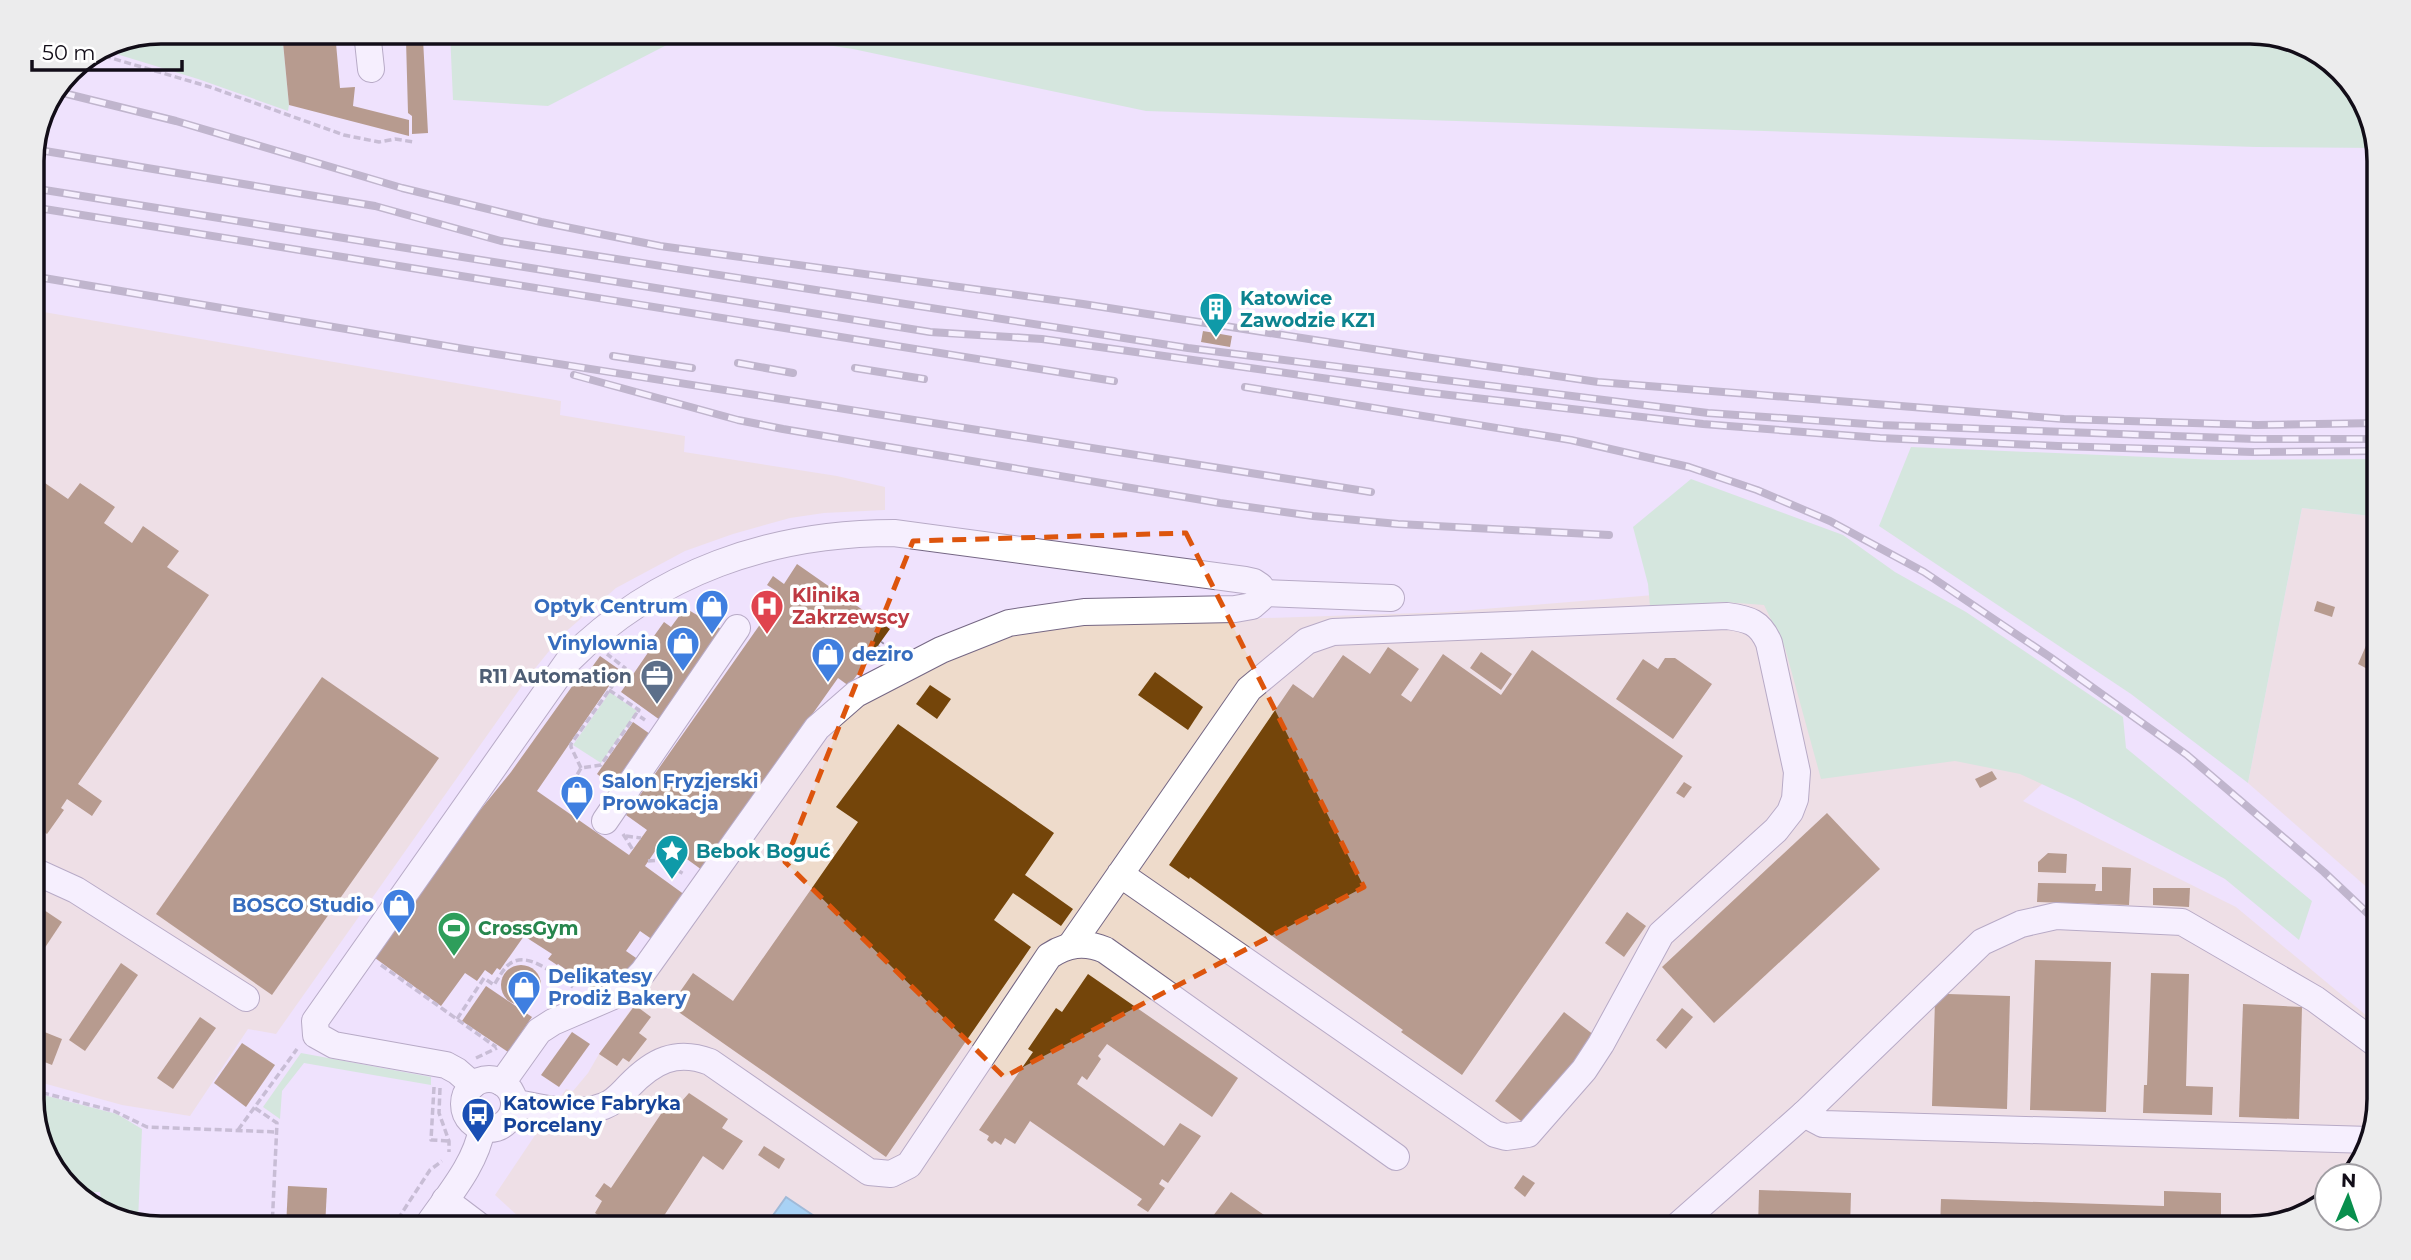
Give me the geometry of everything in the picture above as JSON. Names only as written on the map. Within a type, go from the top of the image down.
[{"type":"street","points":[[368,44],[371,69]]},
{"type":"street","points":[[473,1085],[446,1065],[334,1045],[317,1035],[315,1021],[569,660],[591,638],[636,603],[700,569],[831,535],[908,535],[1245,580],[1259,586],[1261,593],[1252,606],[1235,609],[1084,612],[1009,623],[941,650],[856,694],[835,710],[817,729],[693,881],[643,972],[625,991],[553,1022],[539,1031],[509,1086],[513,1110],[505,1123],[490,1129],[482,1128],[468,1119],[464,1111],[466,1094],[473,1085],[486,1079],[494,1079],[509,1086],[573,1113],[613,1101],[640,1074],[656,1063],[668,1059],[698,1058],[710,1062],[869,1172],[891,1174],[909,1165],[1049,956],[1071,945],[1089,945],[1105,950],[1396,1157]]},
{"type":"street","points":[[1261,593],[1391,598]]},
{"type":"street","points":[[1071,945],[1119,874],[1249,689],[1296,649],[1321,635],[1333,632],[1727,616],[1746,618],[1758,624],[1769,643],[1797,772],[1795,799],[1790,812],[1776,830],[1661,934],[1623,1007],[1584,1070],[1528,1135],[1506,1137],[1494,1134],[1119,874]]},
{"type":"street","points":[[605,821],[737,628]]},
{"type":"street","points":[[44,875],[76,890],[246,998]]},
{"type":"street","points":[[1689,1216],[1804,1114],[1982,942],[2021,924],[2056,916],[2182,922],[2315,999],[2367,1037]]},
{"type":"street","points":[[1804,1114],[1823,1124],[2360,1140]]},
{"type":"street","points":[[434,1216],[469,1164],[482,1128]]},
{"type":"street","points":[[445,1200],[466,1216]]},
{"type":"path","points":[[108,57],[209,87],[344,135],[379,142],[395,139],[414,142]]},
{"type":"path","points":[[581,768],[571,744],[625,667],[603,651]]},
{"type":"path","points":[[605,821],[573,799],[570,794],[571,784],[581,768],[601,765],[639,710],[609,690]]},
{"type":"path","points":[[636,714],[664,734]]},
{"type":"path","points":[[626,836],[641,838]]},
{"type":"path","points":[[657,848],[660,860]]},
{"type":"path","points":[[648,861],[660,860],[693,881]]},
{"type":"path","points":[[374,960],[496,1047]]},
{"type":"path","points":[[457,1018],[484,978],[494,985],[508,965],[518,960],[533,961],[579,992]]},
{"type":"path","points":[[239,1130],[298,1049]]},
{"type":"path","points":[[400,1216],[430,1171],[441,1163],[449,1151],[449,1141],[439,1113],[441,1076]]},
{"type":"path","points":[[434,1090],[431,1140],[449,1141]]},
{"type":"path","points":[[44,1093],[114,1111],[148,1127],[277,1132]]},
{"type":"path","points":[[255,1108],[277,1123],[273,1216]]},
{"type":"highlighted area","points":[[1186,533],[1364,887],[1004,1077],[785,862],[913,541]]},
{"type":"shaded area","points":[[44,312],[561,401],[560,415],[685,436],[684,452],[837,476],[885,487],[885,510],[824,513],[790,518],[733,534],[685,551],[616,588],[562,635],[529,676],[276,1034],[248,1029],[190,1116],[122,1105],[44,1083]]},
{"type":"shaded area","points":[[2302,508],[2367,516],[2367,887],[2248,783]]},
{"type":"shaded area","points":[[1726,589],[2100,733],[2023,801],[2236,907],[2367,1016],[2367,1099],[2361,1137],[2348,1162],[2313,1162],[2313,1197],[2280,1212],[2250,1216],[518,1216],[495,1195],[566,1089],[573,1091],[588,1073],[802,770],[839,724],[886,684],[1026,626],[1447,612]]},
{"type":"green space","points":[[161,44],[283,44],[288,111],[115,54],[138,46]]},
{"type":"green space","points":[[451,44],[669,44],[548,106],[453,100]]},
{"type":"green space","points":[[821,44],[2250,44],[2280,48],[2302,56],[2327,73],[2355,109],[2366,148],[2256,147],[1146,111]]},
{"type":"green space","points":[[1911,447],[2218,460],[2367,459],[2367,516],[2302,508],[2248,783],[2131,694],[1879,526]]},
{"type":"green space","points":[[1691,479],[1843,535],[1895,572],[1966,612],[2123,717],[2126,748],[2312,901],[2299,940],[2225,879],[2076,800],[2020,774],[1955,761],[1821,779],[1785,648],[1764,605],[1723,602],[1650,607],[1648,584],[1633,527]]},
{"type":"green space","points":[[610,692],[637,711],[601,763],[573,745]]},
{"type":"green space","points":[[301,1053],[431,1077],[431,1085],[304,1063],[282,1091],[280,1119],[263,1107]]},
{"type":"green space","points":[[44,1095],[117,1114],[142,1129],[138,1213],[109,1204],[101,1199],[100,1192],[91,1192],[84,1187],[56,1151],[46,1122]]},
{"type":"water","points":[[786,1197],[814,1216],[773,1216]]},
{"type":"building","points":[[283,44],[336,44],[340,88],[355,87],[353,106],[409,120],[409,136],[289,105]]},
{"type":"building","points":[[406,44],[423,44],[428,133],[412,134],[412,116],[408,113]]},
{"type":"building","name":"Katowice Zawodzie KZ1","points":[[1203,331],[1232,336],[1230,347],[1201,342]]},
{"type":"building","points":[[44,482],[68,499],[80,483],[115,507],[104,523],[132,543],[143,526],[179,551],[167,567],[209,595],[78,784],[102,801],[92,816],[67,799],[61,808],[64,810],[47,834],[44,832]]},
{"type":"building","points":[[797,564],[890,629],[849,686],[838,678],[702,870],[662,841],[645,866],[685,895],[653,940],[640,931],[626,951],[639,960],[614,987],[606,981],[598,992],[548,959],[552,954],[524,936],[500,970],[497,968],[492,975],[485,970],[477,981],[465,973],[441,1006],[375,958],[468,825],[511,772],[583,671],[587,674],[600,656],[620,670],[537,791],[629,855],[647,830],[626,815],[768,613],[765,611],[778,592],[767,585],[773,576],[784,584]]},
{"type":"building","points":[[2317,601],[2335,607],[2332,617],[2314,611]]},
{"type":"building","points":[[685,608],[723,630],[660,720],[621,692],[658,638],[654,636],[664,622],[671,627]]},
{"type":"building","points":[[2367,643],[2367,669],[2358,664]]},
{"type":"building","points":[[1388,647],[1419,669],[1401,695],[1411,702],[1443,654],[1501,695],[1532,650],[1683,756],[1462,1075],[1190,877],[1189,879],[1169,865],[1293,684],[1313,698],[1343,655],[1370,674]]},
{"type":"building","points":[[1481,652],[1512,674],[1501,690],[1470,668]]},
{"type":"building","points":[[1665,658],[1675,658],[1712,684],[1673,739],[1616,699],[1643,659],[1658,669]]},
{"type":"building","points":[[1155,672],[1203,707],[1188,730],[1138,695]]},
{"type":"building","points":[[322,677],[439,758],[272,995],[156,914]]},
{"type":"building","points":[[930,685],[951,699],[937,719],[916,704]]},
{"type":"building","points":[[633,722],[650,734],[613,786],[597,774]]},
{"type":"building","points":[[898,724],[1054,833],[1025,875],[1073,909],[1061,926],[1013,893],[994,920],[1031,947],[886,1157],[670,1006],[693,973],[733,1001],[858,822],[836,807]]},
{"type":"building","points":[[1992,771],[1997,779],[1980,788],[1975,779]]},
{"type":"building","points":[[1684,782],[1692,787],[1684,798],[1676,793]]},
{"type":"building","points":[[1827,813],[1880,869],[1714,1023],[1662,967]]},
{"type":"building","points":[[2048,853],[2067,854],[2066,873],[2038,872],[2038,862]]},
{"type":"building","points":[[2102,867],[2131,868],[2129,905],[2037,902],[2038,883],[2096,884],[2095,891],[2102,891]]},
{"type":"building","points":[[2153,888],[2190,888],[2189,907],[2153,905]]},
{"type":"building","points":[[44,910],[62,922],[44,949]]},
{"type":"building","points":[[1627,912],[1646,926],[1624,957],[1605,943]]},
{"type":"building","points":[[2035,960],[2111,962],[2106,1112],[2030,1110]]},
{"type":"building","points":[[121,963],[138,975],[85,1051],[69,1040]]},
{"type":"building","points":[[521,965],[535,971],[541,985],[535,999],[521,1005],[507,999],[501,985],[507,971]]},
{"type":"building","points":[[2151,973],[2189,974],[2186,1086],[2213,1087],[2212,1115],[2143,1113],[2144,1085],[2147,1085]]},
{"type":"building","points":[[1088,974],[1238,1078],[1212,1117],[1107,1044],[1087,1080],[1082,1076],[1077,1084],[1164,1146],[1180,1123],[1201,1136],[1168,1183],[1162,1179],[1159,1184],[1165,1188],[1148,1212],[1137,1205],[1142,1199],[1030,1121],[1015,1144],[1005,1138],[1001,1145],[995,1141],[992,1144],[987,1140],[989,1136],[979,1130],[1033,1052],[1028,1049],[1056,1008],[1062,1012]]},
{"type":"building","points":[[486,986],[532,1017],[508,1052],[462,1021]]},
{"type":"building","points":[[1948,994],[2010,996],[2007,1109],[1932,1106],[1935,1000]]},
{"type":"building","points":[[2243,1004],[2302,1007],[2299,1119],[2239,1117]]},
{"type":"building","points":[[635,1005],[651,1017],[639,1033],[647,1039],[629,1062],[623,1058],[617,1066],[599,1054]]},
{"type":"building","points":[[1682,1008],[1693,1017],[1666,1049],[1656,1040]]},
{"type":"building","points":[[1564,1012],[1594,1035],[1525,1124],[1495,1101]]},
{"type":"building","points":[[200,1017],[216,1028],[173,1089],[157,1078]]},
{"type":"building","points":[[44,1032],[62,1039],[52,1065],[44,1062]]},
{"type":"building","points":[[572,1032],[590,1044],[559,1087],[541,1075]]},
{"type":"building","points":[[242,1043],[275,1065],[246,1107],[214,1083]]},
{"type":"building","points":[[689,1093],[728,1119],[722,1128],[743,1141],[723,1170],[703,1156],[664,1216],[599,1216],[595,1213],[602,1201],[595,1196],[604,1183],[611,1188],[667,1105],[674,1110]]},
{"type":"building","points":[[764,1146],[785,1159],[779,1169],[758,1155]]},
{"type":"building","points":[[1523,1175],[1535,1183],[1525,1197],[1514,1188]]},
{"type":"building","points":[[288,1186],[327,1188],[326,1216],[287,1216]]},
{"type":"building","points":[[1759,1190],[1851,1193],[1850,1216],[1758,1216]]},
{"type":"building","points":[[2164,1191],[2221,1193],[2221,1216],[1940,1216],[1941,1199],[2164,1206]]},
{"type":"building","points":[[1231,1192],[1266,1216],[1213,1216]]},
{"type":"railway","points":[[66,94],[176,121],[402,188],[541,222],[660,246],[1083,304],[1598,382],[2064,419],[2257,425],[2367,423]]},
{"type":"railway","points":[[44,151],[375,206],[501,241],[1188,348],[1708,413],[1881,425],[2255,439],[2367,439]]},
{"type":"railway","points":[[44,190],[930,332],[1042,339],[1423,392],[1703,424],[1880,438],[2058,446],[2253,452],[2367,451]]},
{"type":"railway","points":[[44,209],[1114,381]]},
{"type":"railway","points":[[44,278],[464,349],[1371,492]]},
{"type":"railway","points":[[613,356],[692,368]]},
{"type":"railway","points":[[738,363],[793,373]]},
{"type":"railway","points":[[855,368],[924,379]]},
{"type":"railway","points":[[574,375],[738,420],[783,429],[1220,503],[1398,524],[1609,535]]},
{"type":"railway","points":[[1245,387],[1571,440],[1689,467],[1757,490],[1830,521],[1924,572],[2050,657],[2187,755],[2324,872],[2367,913]]},
{"type":"place","name":"Katowice Zawodzie KZ1","points":[[1216,339]]},
{"type":"place","name":"Optyk Centrum","points":[[712,636]]},
{"type":"place","name":"Klinika Zakrzewscy","points":[[767,636]]},
{"type":"place","name":"Vinylownia","points":[[683,673]]},
{"type":"place","name":"deziro","points":[[828,684]]},
{"type":"place","name":"R11 Automation","points":[[657,706]]},
{"type":"place","name":"Salon Fryzjerski Prowokacja","points":[[577,822]]},
{"type":"place","name":"Bebok Boguć","points":[[672,881]]},
{"type":"place","name":"BOSCO Studio","points":[[399,935]]},
{"type":"place","name":"CrossGym","points":[[454,958]]},
{"type":"place","name":"Delikatesy Prodiż Bakery","points":[[524,1017]]},
{"type":"place","name":"Katowice Fabryka Porcelany","points":[[478,1144]]}]
